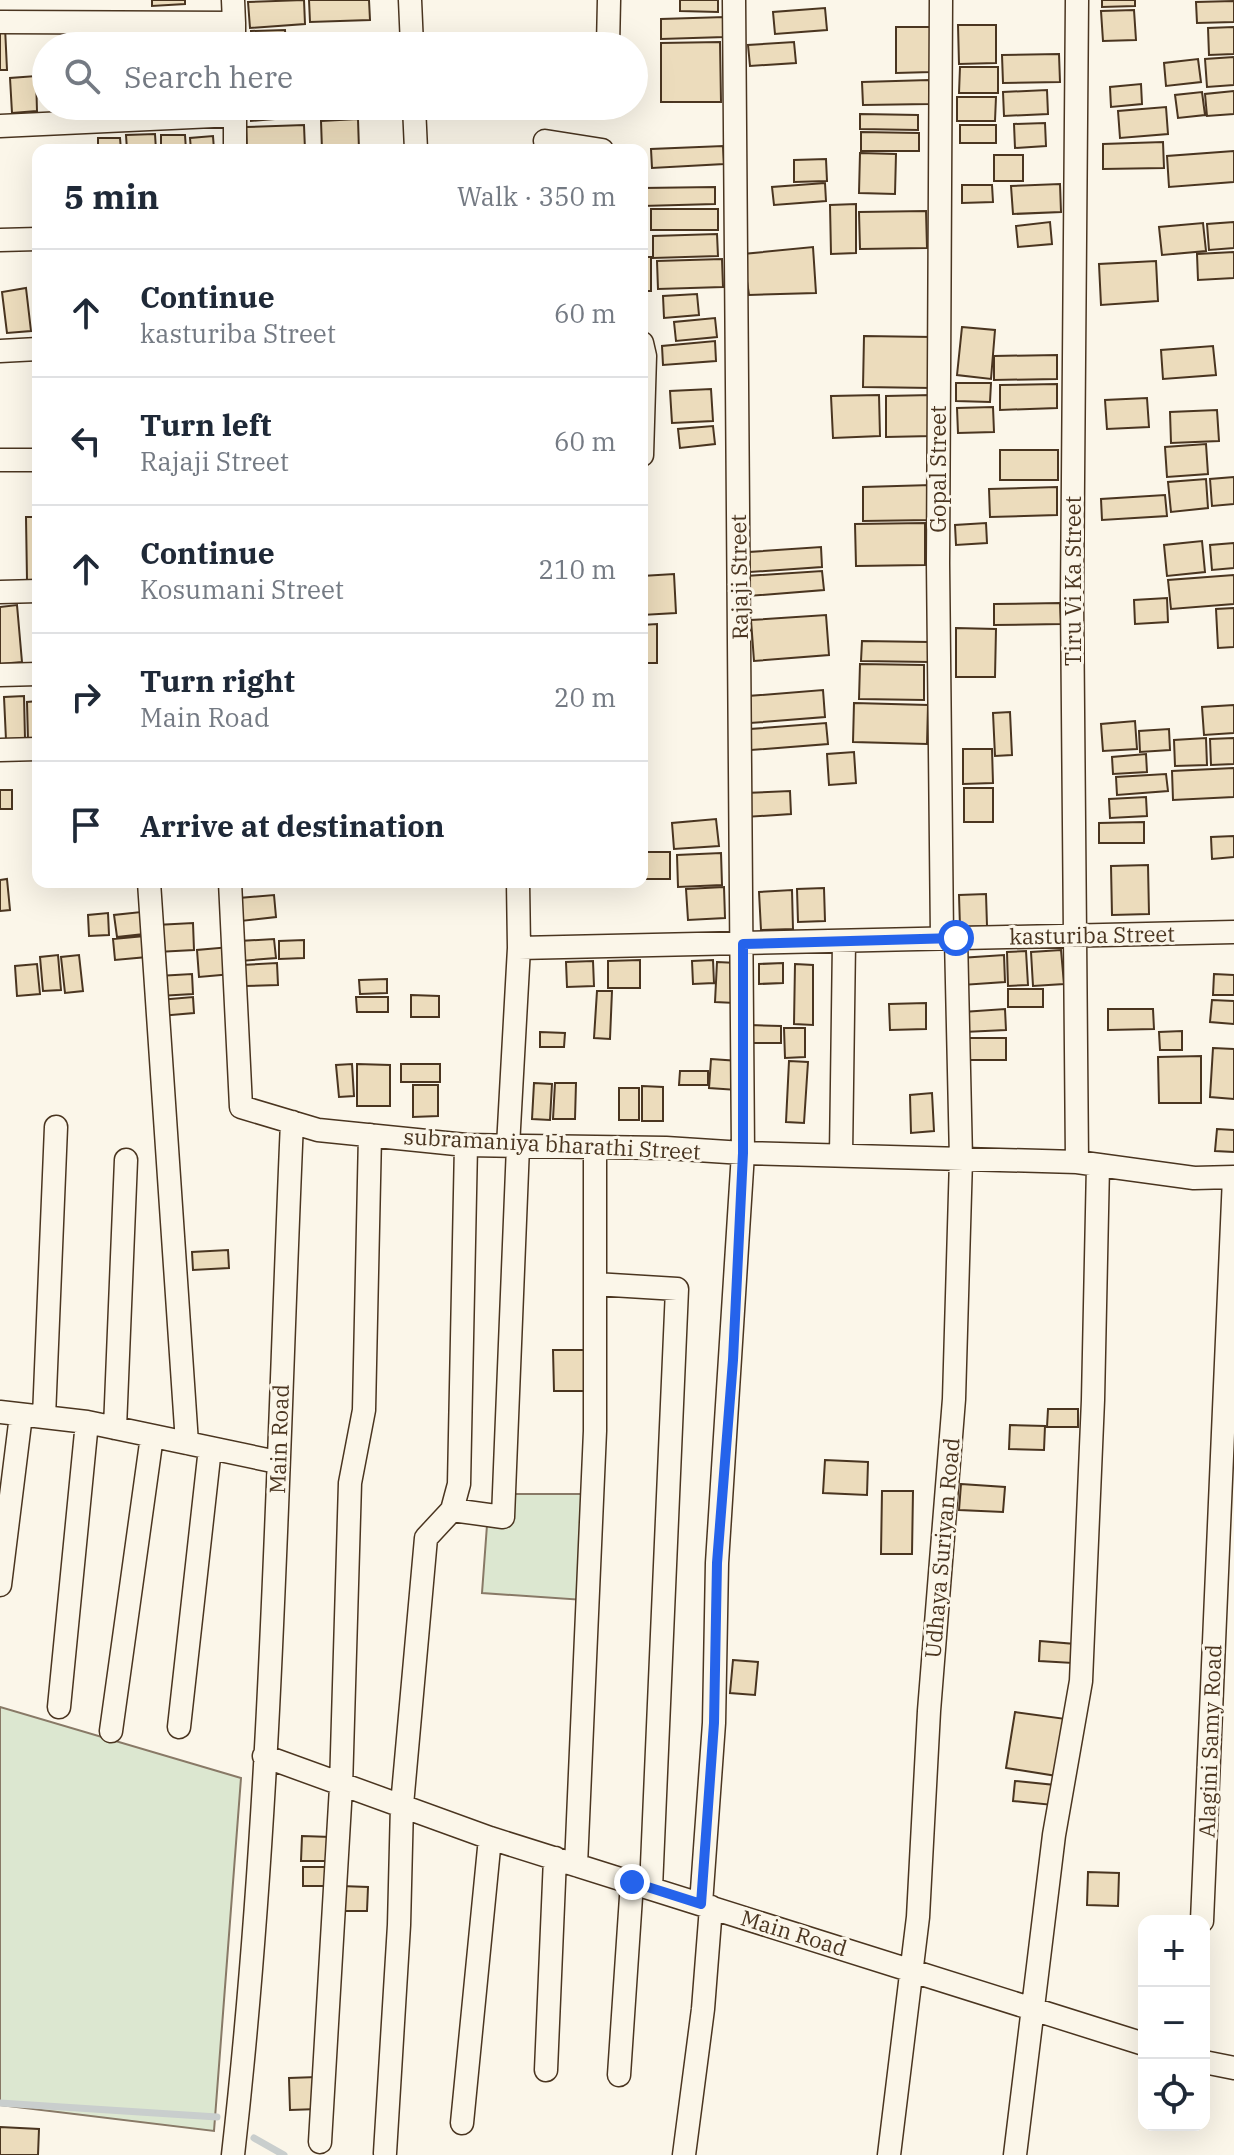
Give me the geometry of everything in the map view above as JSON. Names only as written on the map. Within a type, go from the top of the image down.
[{"type":"street","points":[[233,0],[234,32]]},
{"type":"street","points":[[410,0],[411,32]]},
{"type":"street","points":[[608,32],[609,0]]},
{"type":"street","name":"Rajaji Street","points":[[684,2155],[703,2009],[717,1563],[733,1360],[743,1153],[734,0]]},
{"type":"street","name":"Gopal Street","points":[[941,0],[938,563],[949,938]]},
{"type":"street","name":"Tiru Vi Ka Street","points":[[1015,2155],[1054,1835],[1081,1681],[1093,1400],[1077,935],[1072,582],[1077,0]]},
{"type":"street","points":[[0,22],[234,23]]},
{"type":"street","points":[[0,126],[88,120]]},
{"type":"street","points":[[235,120],[235,144]]},
{"type":"street","points":[[415,120],[416,144]]},
{"type":"street","points":[[545,141],[564,144]]},
{"type":"street","points":[[0,240],[32,239]]},
{"type":"street","points":[[0,351],[32,349]]},
{"type":"street","points":[[0,460],[32,460]]},
{"type":"street","points":[[0,592],[32,591]]},
{"type":"street","points":[[0,675],[32,674]]},
{"type":"street","points":[[0,750],[32,749]]},
{"type":"street","points":[[149,888],[187,1443]]},
{"type":"street","name":"subramaniya bharathi Street","points":[[230,888],[241,1107],[318,1130],[466,1145],[1087,1163],[1194,1178],[1234,1177]]},
{"type":"street","points":[[452,1510],[503,1517],[518,888]]},
{"type":"street","name":"kasturiba Street","points":[[519,948],[1234,932]]},
{"type":"street","name":"Udhaya Suriyan Road","points":[[889,2155],[912,1970],[954,1399],[961,1159],[949,938]]},
{"type":"street","points":[[841,1155],[844,942]]},
{"type":"street","name":"Main Road","points":[[233,2155],[244,2051],[274,1609],[277,1462],[292,1122]]},
{"type":"street","points":[[44,1417],[56,1127]]},
{"type":"street","points":[[320,2142],[341,1787],[350,1483],[364,1410],[370,1135]]},
{"type":"street","points":[[385,2153],[399,1925],[402,1805],[426,1538],[452,1510],[459,1484],[466,1145]]},
{"type":"street","points":[[546,2070],[566,1861],[595,1431],[595,1147]]},
{"type":"street","points":[[115,1428],[126,1160]]},
{"type":"street","name":"Alagini Samy Road","points":[[1202,1915],[1234,1241],[1234,1177]]},
{"type":"street","points":[[595,1284],[677,1289],[642,1885],[619,2075]]},
{"type":"street","points":[[0,1585],[10,1413],[87,1422],[277,1462]]},
{"type":"street","points":[[59,1707],[87,1422]]},
{"type":"street","points":[[111,1731],[152,1436]]},
{"type":"street","points":[[179,1727],[210,1448]]},
{"type":"street","name":"Main Road","points":[[264,1756],[341,1787],[402,1805],[490,1838],[1138,2042]]},
{"type":"street","points":[[462,2123],[490,1838]]},
{"type":"street","points":[[1210,2063],[1234,2068]]},
{"type":"green space","points":[[510,1494],[585,1494],[584,1600],[482,1593],[487,1525]]},
{"type":"green space","points":[[0,1707],[241,1778],[214,2131],[0,2105]]},
{"type":"building","points":[[152,0],[185,0],[185,4],[152,6]]},
{"type":"building","points":[[304,0],[305,24],[250,28],[248,2]]},
{"type":"building","points":[[309,0],[369,0],[370,20],[310,22]]},
{"type":"building","points":[[680,0],[718,0],[718,12],[680,11]]},
{"type":"building","points":[[1102,0],[1135,0],[1135,6],[1102,7]]},
{"type":"building","points":[[1234,1],[1234,22],[1197,23],[1196,2]]},
{"type":"building","points":[[825,8],[827,30],[775,34],[773,12]]},
{"type":"building","points":[[1134,10],[1136,40],[1103,41],[1101,11]]},
{"type":"building","points":[[725,17],[725,37],[661,39],[661,19]]},
{"type":"building","points":[[958,25],[996,25],[996,63],[959,64]]},
{"type":"building","points":[[0,27],[5,27],[7,70],[0,70]]},
{"type":"building","points":[[896,27],[930,27],[931,72],[896,73]]},
{"type":"building","points":[[1234,27],[1234,54],[1209,55],[1208,28]]},
{"type":"building","points":[[144,28],[144,32],[112,32]]},
{"type":"building","points":[[285,30],[285,32],[251,32]]},
{"type":"building","points":[[720,42],[721,102],[661,102],[661,43]]},
{"type":"building","points":[[794,42],[796,63],[750,66],[748,45]]},
{"type":"building","points":[[1059,54],[1060,82],[1003,83],[1002,55]]},
{"type":"building","points":[[1234,57],[1234,85],[1207,87],[1205,59]]},
{"type":"building","points":[[1198,59],[1201,82],[1166,86],[1164,63]]},
{"type":"building","points":[[960,67],[998,67],[998,93],[959,93]]},
{"type":"building","points":[[32,76],[32,111],[12,113],[10,78]]},
{"type":"building","points":[[929,80],[929,104],[863,105],[862,82]]},
{"type":"building","points":[[1141,84],[1142,104],[1111,107],[1110,87]]},
{"type":"building","points":[[1047,90],[1048,114],[1004,116],[1003,92]]},
{"type":"building","points":[[1234,91],[1234,114],[1207,116],[1205,94]]},
{"type":"building","points":[[1202,92],[1205,115],[1178,118],[1175,95]]},
{"type":"building","points":[[957,97],[996,97],[995,121],[957,121]]},
{"type":"building","points":[[1166,107],[1168,134],[1120,138],[1118,111]]},
{"type":"building","points":[[860,114],[918,115],[918,130],[860,129]]},
{"type":"building","points":[[358,120],[359,144],[322,144],[321,121]]},
{"type":"building","points":[[1045,123],[1046,146],[1015,148],[1014,124]]},
{"type":"building","points":[[304,125],[305,144],[247,144],[246,127]]},
{"type":"building","points":[[960,125],[996,125],[996,143],[960,143]]},
{"type":"building","points":[[861,132],[919,133],[919,151],[861,151]]},
{"type":"building","points":[[155,134],[156,144],[127,144],[126,135]]},
{"type":"building","points":[[161,135],[185,135],[186,144],[161,144]]},
{"type":"building","points":[[213,136],[214,144],[190,144],[190,138]]},
{"type":"building","points":[[98,138],[120,138],[120,144],[98,144]]},
{"type":"building","points":[[1163,142],[1164,168],[1103,169],[1103,144]]},
{"type":"building","points":[[723,146],[724,164],[652,168],[651,149]]},
{"type":"building","points":[[1234,151],[1234,182],[1169,187],[1167,156]]},
{"type":"building","points":[[860,153],[896,154],[895,194],[859,193]]},
{"type":"building","points":[[994,155],[1023,155],[1023,181],[994,181]]},
{"type":"building","points":[[826,159],[827,181],[794,182],[794,160]]},
{"type":"building","points":[[825,183],[826,201],[774,205],[772,187]]},
{"type":"building","points":[[1060,184],[1061,212],[1013,214],[1011,186]]},
{"type":"building","points":[[962,185],[992,185],[993,202],[962,203]]},
{"type":"building","points":[[715,187],[715,204],[648,206],[648,188]]},
{"type":"building","points":[[856,204],[856,253],[831,254],[830,205]]},
{"type":"building","points":[[651,209],[718,209],[718,230],[651,230]]},
{"type":"building","points":[[926,211],[927,248],[860,249],[859,212]]},
{"type":"building","points":[[1050,222],[1052,244],[1018,247],[1016,226]]},
{"type":"building","points":[[1234,222],[1234,248],[1209,250],[1207,224]]},
{"type":"building","points":[[1203,223],[1206,251],[1162,255],[1159,227]]},
{"type":"building","points":[[717,234],[718,256],[653,258],[653,236]]},
{"type":"building","points":[[813,247],[816,293],[749,295],[743,254]]},
{"type":"building","points":[[1234,252],[1234,278],[1198,280],[1197,254]]},
{"type":"building","points":[[648,257],[651,257],[651,291],[648,291]]},
{"type":"building","points":[[722,259],[723,287],[658,289],[657,261]]},
{"type":"building","points":[[1156,261],[1158,301],[1101,305],[1099,264]]},
{"type":"building","points":[[26,288],[31,331],[7,333],[2,292]]},
{"type":"building","points":[[697,294],[699,315],[664,318],[663,296]]},
{"type":"building","points":[[715,318],[717,337],[676,341],[674,322]]},
{"type":"building","points":[[962,327],[995,330],[991,379],[957,375]]},
{"type":"building","points":[[864,336],[933,337],[932,388],[863,387]]},
{"type":"building","points":[[715,341],[716,361],[663,365],[662,346]]},
{"type":"building","points":[[1213,346],[1216,375],[1163,379],[1161,350]]},
{"type":"building","points":[[1057,355],[1057,379],[994,380],[994,356]]},
{"type":"building","points":[[956,383],[991,383],[990,402],[956,401]]},
{"type":"building","points":[[1057,384],[1057,408],[1000,410],[1000,385]]},
{"type":"building","points":[[711,389],[713,421],[672,423],[670,391]]},
{"type":"building","points":[[879,395],[880,436],[833,438],[831,396]]},
{"type":"building","points":[[931,395],[932,436],[886,437],[886,396]]},
{"type":"building","points":[[1147,398],[1149,427],[1107,429],[1105,400]]},
{"type":"building","points":[[993,407],[994,432],[958,433],[957,408]]},
{"type":"building","points":[[1217,410],[1219,441],[1171,443],[1170,412]]},
{"type":"building","points":[[713,426],[715,444],[680,448],[678,429]]},
{"type":"building","points":[[1206,444],[1208,474],[1167,477],[1165,447]]},
{"type":"building","points":[[1000,450],[1058,450],[1058,480],[1000,480]]},
{"type":"building","points":[[1234,477],[1234,504],[1212,506],[1210,479]]},
{"type":"building","points":[[1206,479],[1208,508],[1171,512],[1168,482]]},
{"type":"building","points":[[931,485],[931,520],[863,521],[863,487]]},
{"type":"building","points":[[1057,487],[1057,515],[990,517],[989,489]]},
{"type":"building","points":[[1165,495],[1167,516],[1102,520],[1101,499]]},
{"type":"building","points":[[26,517],[32,517],[32,580],[27,580]]},
{"type":"building","points":[[925,523],[925,565],[856,566],[855,524]]},
{"type":"building","points":[[986,523],[987,543],[956,545],[955,525]]},
{"type":"building","points":[[1202,541],[1205,572],[1167,576],[1164,545]]},
{"type":"building","points":[[1234,543],[1234,568],[1212,570],[1210,545]]},
{"type":"building","points":[[821,547],[822,567],[750,572],[749,552]]},
{"type":"building","points":[[822,571],[824,590],[748,596],[746,576]]},
{"type":"building","points":[[674,574],[676,613],[648,615],[648,576]]},
{"type":"building","points":[[1234,575],[1234,604],[1171,609],[1168,580]]},
{"type":"building","points":[[1167,598],[1168,622],[1135,624],[1134,600]]},
{"type":"building","points":[[1060,603],[1061,624],[994,625],[994,604]]},
{"type":"building","points":[[17,605],[22,662],[0,664],[0,607]]},
{"type":"building","points":[[1234,608],[1234,647],[1218,648],[1216,609]]},
{"type":"building","points":[[826,615],[829,655],[754,661],[751,620]]},
{"type":"building","points":[[657,624],[657,663],[648,663],[648,625]]},
{"type":"building","points":[[956,628],[996,629],[995,677],[956,677]]},
{"type":"building","points":[[862,641],[930,642],[930,662],[861,661]]},
{"type":"building","points":[[860,664],[924,665],[924,700],[859,699]]},
{"type":"building","points":[[823,690],[825,717],[750,723],[748,696]]},
{"type":"building","points":[[24,696],[25,739],[6,740],[4,697]]},
{"type":"building","points":[[27,702],[32,702],[32,740],[28,740]]},
{"type":"building","points":[[854,703],[928,705],[927,744],[853,742]]},
{"type":"building","points":[[1234,705],[1234,733],[1204,735],[1202,707]]},
{"type":"building","points":[[1010,712],[1012,755],[995,756],[993,713]]},
{"type":"building","points":[[1135,721],[1137,749],[1103,751],[1101,724]]},
{"type":"building","points":[[826,723],[828,744],[751,750],[750,729]]},
{"type":"building","points":[[1169,729],[1170,750],[1140,752],[1139,731]]},
{"type":"building","points":[[1206,738],[1207,765],[1175,766],[1174,740]]},
{"type":"building","points":[[1234,738],[1234,764],[1211,765],[1210,739]]},
{"type":"building","points":[[963,749],[992,749],[993,783],[963,784]]},
{"type":"building","points":[[854,752],[856,783],[829,785],[827,754]]},
{"type":"building","points":[[1146,754],[1147,772],[1113,774],[1112,757]]},
{"type":"building","points":[[1234,768],[1234,797],[1173,800],[1172,771]]},
{"type":"building","points":[[1166,774],[1168,791],[1117,795],[1116,777]]},
{"type":"building","points":[[964,788],[993,788],[993,822],[964,822]]},
{"type":"building","points":[[0,790],[12,790],[12,809],[0,809]]},
{"type":"building","points":[[790,791],[791,814],[745,817],[744,793]]},
{"type":"building","points":[[1146,797],[1147,816],[1110,818],[1109,799]]},
{"type":"building","points":[[716,819],[719,846],[674,849],[672,823]]},
{"type":"building","points":[[1144,822],[1144,843],[1099,843],[1099,823]]},
{"type":"building","points":[[1234,836],[1234,857],[1212,859],[1211,837]]},
{"type":"building","points":[[648,852],[670,852],[670,879],[648,879]]},
{"type":"building","points":[[721,853],[722,885],[678,887],[677,855]]},
{"type":"building","points":[[1148,865],[1149,914],[1112,915],[1111,866]]},
{"type":"building","points":[[7,879],[10,910],[0,911],[0,880]]},
{"type":"building","points":[[724,887],[725,918],[688,920],[686,889]]},
{"type":"building","points":[[824,888],[825,921],[798,922],[797,889]]},
{"type":"building","points":[[792,890],[793,929],[761,930],[759,892]]},
{"type":"building","points":[[986,894],[987,926],[960,927],[959,895]]},
{"type":"building","points":[[274,895],[276,917],[241,921],[239,898]]},
{"type":"building","points":[[141,912],[144,934],[117,937],[114,915]]},
{"type":"building","points":[[108,913],[109,935],[89,936],[88,915]]},
{"type":"building","points":[[193,923],[194,950],[157,952],[156,925]]},
{"type":"building","points":[[145,936],[147,957],[115,960],[113,939]]},
{"type":"building","points":[[274,939],[276,958],[240,961],[239,941]]},
{"type":"building","points":[[304,940],[304,958],[279,959],[279,941]]},
{"type":"building","points":[[230,947],[232,974],[199,977],[197,950]]},
{"type":"building","points":[[1061,950],[1064,984],[1033,986],[1031,952]]},
{"type":"building","points":[[1026,951],[1028,985],[1008,986],[1007,952]]},
{"type":"building","points":[[58,955],[61,990],[43,991],[40,957]]},
{"type":"building","points":[[79,955],[83,991],[65,993],[61,957]]},
{"type":"building","points":[[1004,955],[1005,982],[962,985],[960,958]]},
{"type":"building","points":[[640,960],[640,988],[608,988],[608,961]]},
{"type":"building","points":[[713,960],[714,983],[693,984],[692,961]]},
{"type":"building","points":[[593,961],[594,986],[567,987],[566,962]]},
{"type":"building","points":[[717,962],[737,963],[735,1003],[715,1002]]},
{"type":"building","points":[[277,963],[278,985],[244,986],[242,965]]},
{"type":"building","points":[[783,963],[783,983],[759,984],[759,964]]},
{"type":"building","points":[[37,964],[40,994],[17,996],[15,966]]},
{"type":"building","points":[[795,964],[813,965],[813,1025],[794,1024]]},
{"type":"building","points":[[192,974],[193,994],[159,996],[158,976]]},
{"type":"building","points":[[1214,974],[1234,975],[1234,995],[1213,995]]},
{"type":"building","points":[[387,979],[387,993],[360,994],[359,980]]},
{"type":"building","points":[[1008,989],[1043,989],[1043,1007],[1008,1007]]},
{"type":"building","points":[[597,991],[612,991],[610,1039],[594,1038]]},
{"type":"building","points":[[411,995],[439,996],[439,1017],[411,1017]]},
{"type":"building","points":[[193,997],[194,1013],[160,1016],[159,1000]]},
{"type":"building","points":[[356,997],[388,997],[388,1012],[357,1012]]},
{"type":"building","points":[[1212,1000],[1234,1001],[1234,1024],[1210,1022]]},
{"type":"building","points":[[926,1003],[926,1029],[890,1030],[889,1004]]},
{"type":"building","points":[[1005,1009],[1006,1030],[964,1032],[963,1012]]},
{"type":"building","points":[[1108,1009],[1153,1009],[1154,1029],[1108,1030]]},
{"type":"building","points":[[750,1025],[781,1026],[781,1043],[750,1043]]},
{"type":"building","points":[[784,1028],[805,1028],[805,1057],[785,1058]]},
{"type":"building","points":[[1182,1031],[1182,1050],[1160,1050],[1159,1032]]},
{"type":"building","points":[[540,1032],[565,1033],[564,1047],[540,1047]]},
{"type":"building","points":[[964,1038],[1006,1038],[1006,1060],[964,1060]]},
{"type":"building","points":[[1213,1048],[1234,1049],[1234,1099],[1210,1097]]},
{"type":"building","points":[[1201,1056],[1201,1103],[1159,1103],[1158,1057]]},
{"type":"building","points":[[711,1059],[739,1061],[737,1090],[709,1088]]},
{"type":"building","points":[[789,1061],[808,1062],[804,1123],[786,1122]]},
{"type":"building","points":[[352,1064],[354,1096],[339,1097],[336,1065]]},
{"type":"building","points":[[357,1064],[390,1065],[390,1106],[357,1106]]},
{"type":"building","points":[[401,1064],[440,1064],[440,1082],[401,1082]]},
{"type":"building","points":[[680,1071],[708,1071],[708,1085],[679,1085]]},
{"type":"building","points":[[534,1083],[552,1084],[550,1120],[532,1119]]},
{"type":"building","points":[[555,1083],[576,1083],[575,1119],[553,1119]]},
{"type":"building","points":[[413,1085],[438,1085],[438,1116],[413,1117]]},
{"type":"building","points":[[642,1086],[663,1087],[663,1121],[642,1121]]},
{"type":"building","points":[[619,1088],[639,1088],[639,1120],[619,1120]]},
{"type":"building","points":[[932,1093],[934,1131],[911,1133],[910,1095]]},
{"type":"building","points":[[1217,1129],[1234,1130],[1234,1152],[1215,1151]]},
{"type":"building","points":[[228,1250],[229,1268],[193,1270],[192,1252]]},
{"type":"building","points":[[553,1350],[588,1350],[588,1391],[554,1391]]},
{"type":"building","points":[[1048,1409],[1078,1409],[1078,1427],[1047,1427]]},
{"type":"building","points":[[1010,1425],[1045,1426],[1044,1450],[1009,1449]]},
{"type":"building","points":[[825,1460],[868,1462],[867,1495],[823,1493]]},
{"type":"building","points":[[961,1484],[1005,1487],[1003,1512],[959,1510]]},
{"type":"building","points":[[882,1491],[913,1491],[912,1554],[881,1554]]},
{"type":"building","points":[[1040,1641],[1075,1644],[1073,1663],[1039,1661]]},
{"type":"building","points":[[733,1660],[758,1662],[755,1695],[730,1693]]},
{"type":"building","points":[[1015,1712],[1066,1719],[1057,1776],[1006,1768]]},
{"type":"building","points":[[1015,1781],[1055,1785],[1053,1805],[1013,1801]]},
{"type":"building","points":[[302,1836],[331,1837],[330,1861],[301,1861]]},
{"type":"building","points":[[303,1867],[333,1867],[333,1886],[303,1886]]},
{"type":"building","points":[[1088,1872],[1119,1873],[1118,1906],[1087,1905]]},
{"type":"building","points":[[341,1886],[368,1887],[367,1911],[341,1911]]},
{"type":"building","points":[[317,2077],[318,2109],[290,2110],[289,2078]]},
{"type":"building","points":[[0,2127],[39,2129],[38,2155],[0,2155]]},
{"type":"waterway","points":[[0,2103],[217,2117]]},
{"type":"waterway","points":[[254,2138],[284,2155]]},
{"type":"route","points":[[632,1882],[701,1904],[714,1723],[717,1563],[733,1360],[743,1153],[743,944],[956,938]]}]
